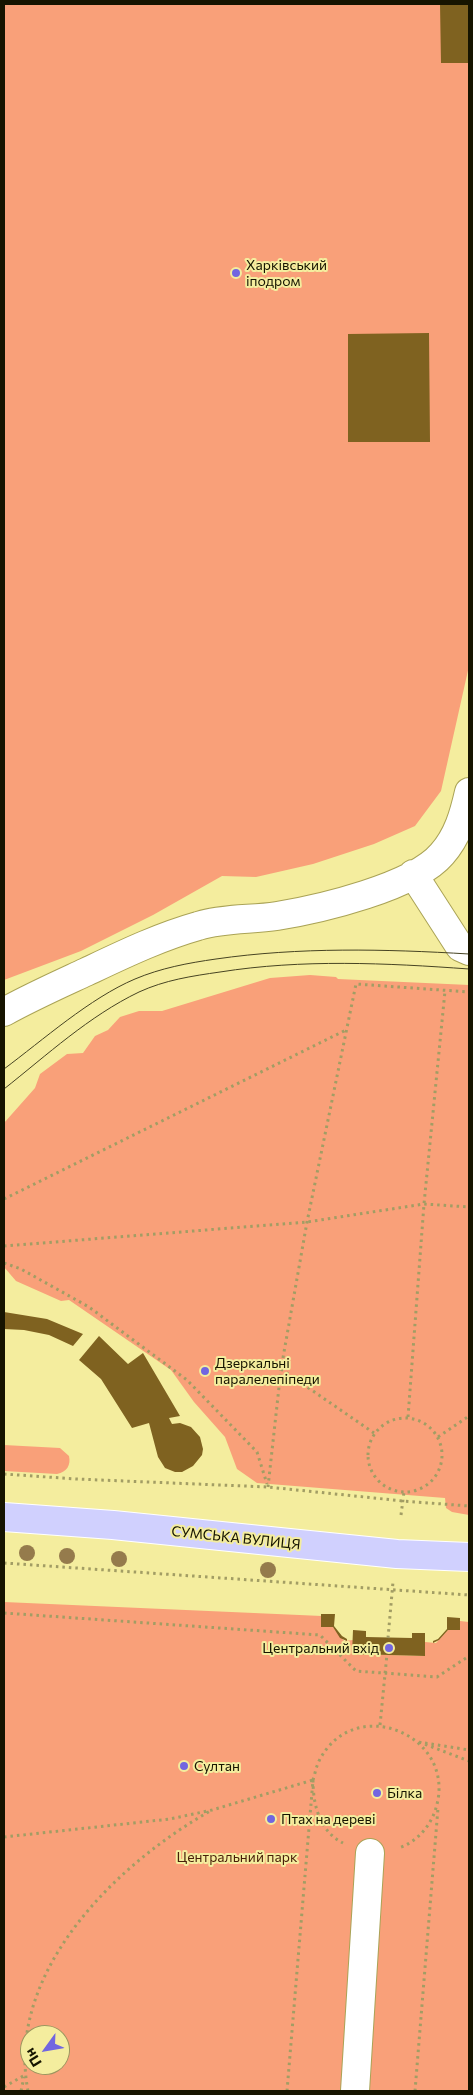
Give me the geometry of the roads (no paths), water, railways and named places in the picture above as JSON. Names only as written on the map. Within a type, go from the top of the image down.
[{"type":"main road","name":"СУМСЬКА ВУЛИЦЯ","points":[[4,1517],[113,1525],[397,1554],[469,1557]]},
{"type":"street","points":[[4,1012],[45,990],[145,945],[185,930],[223,920],[276,916],[348,900],[380,890],[428,866],[441,855],[454,838],[464,813],[469,792]]},
{"type":"street","points":[[413,874],[460,947],[469,951]]},
{"type":"street","points":[[355,2091],[370,1853]]},
{"type":"tram line","points":[[4,1069],[67,1020],[101,997],[135,979],[175,966],[279,952],[374,950],[469,954]]},
{"type":"tram line","points":[[4,1089],[103,1012],[139,992],[169,981],[199,975],[282,965],[344,963],[469,969]]},
{"type":"place","name":"Харківський іподром","points":[[236,273]]},
{"type":"place","name":"Дзеркальні паралелепіпеди","points":[[205,1371]]},
{"type":"place","name":"Центральний вхід","points":[[389,1648]]},
{"type":"place","name":"Султан","points":[[184,1766]]},
{"type":"place","name":"Білка","points":[[377,1793]]},
{"type":"place","name":"Птах на дереві","points":[[271,1819]]},
{"type":"park label","name":"Центральний парк","points":[[237,1857]]}]
